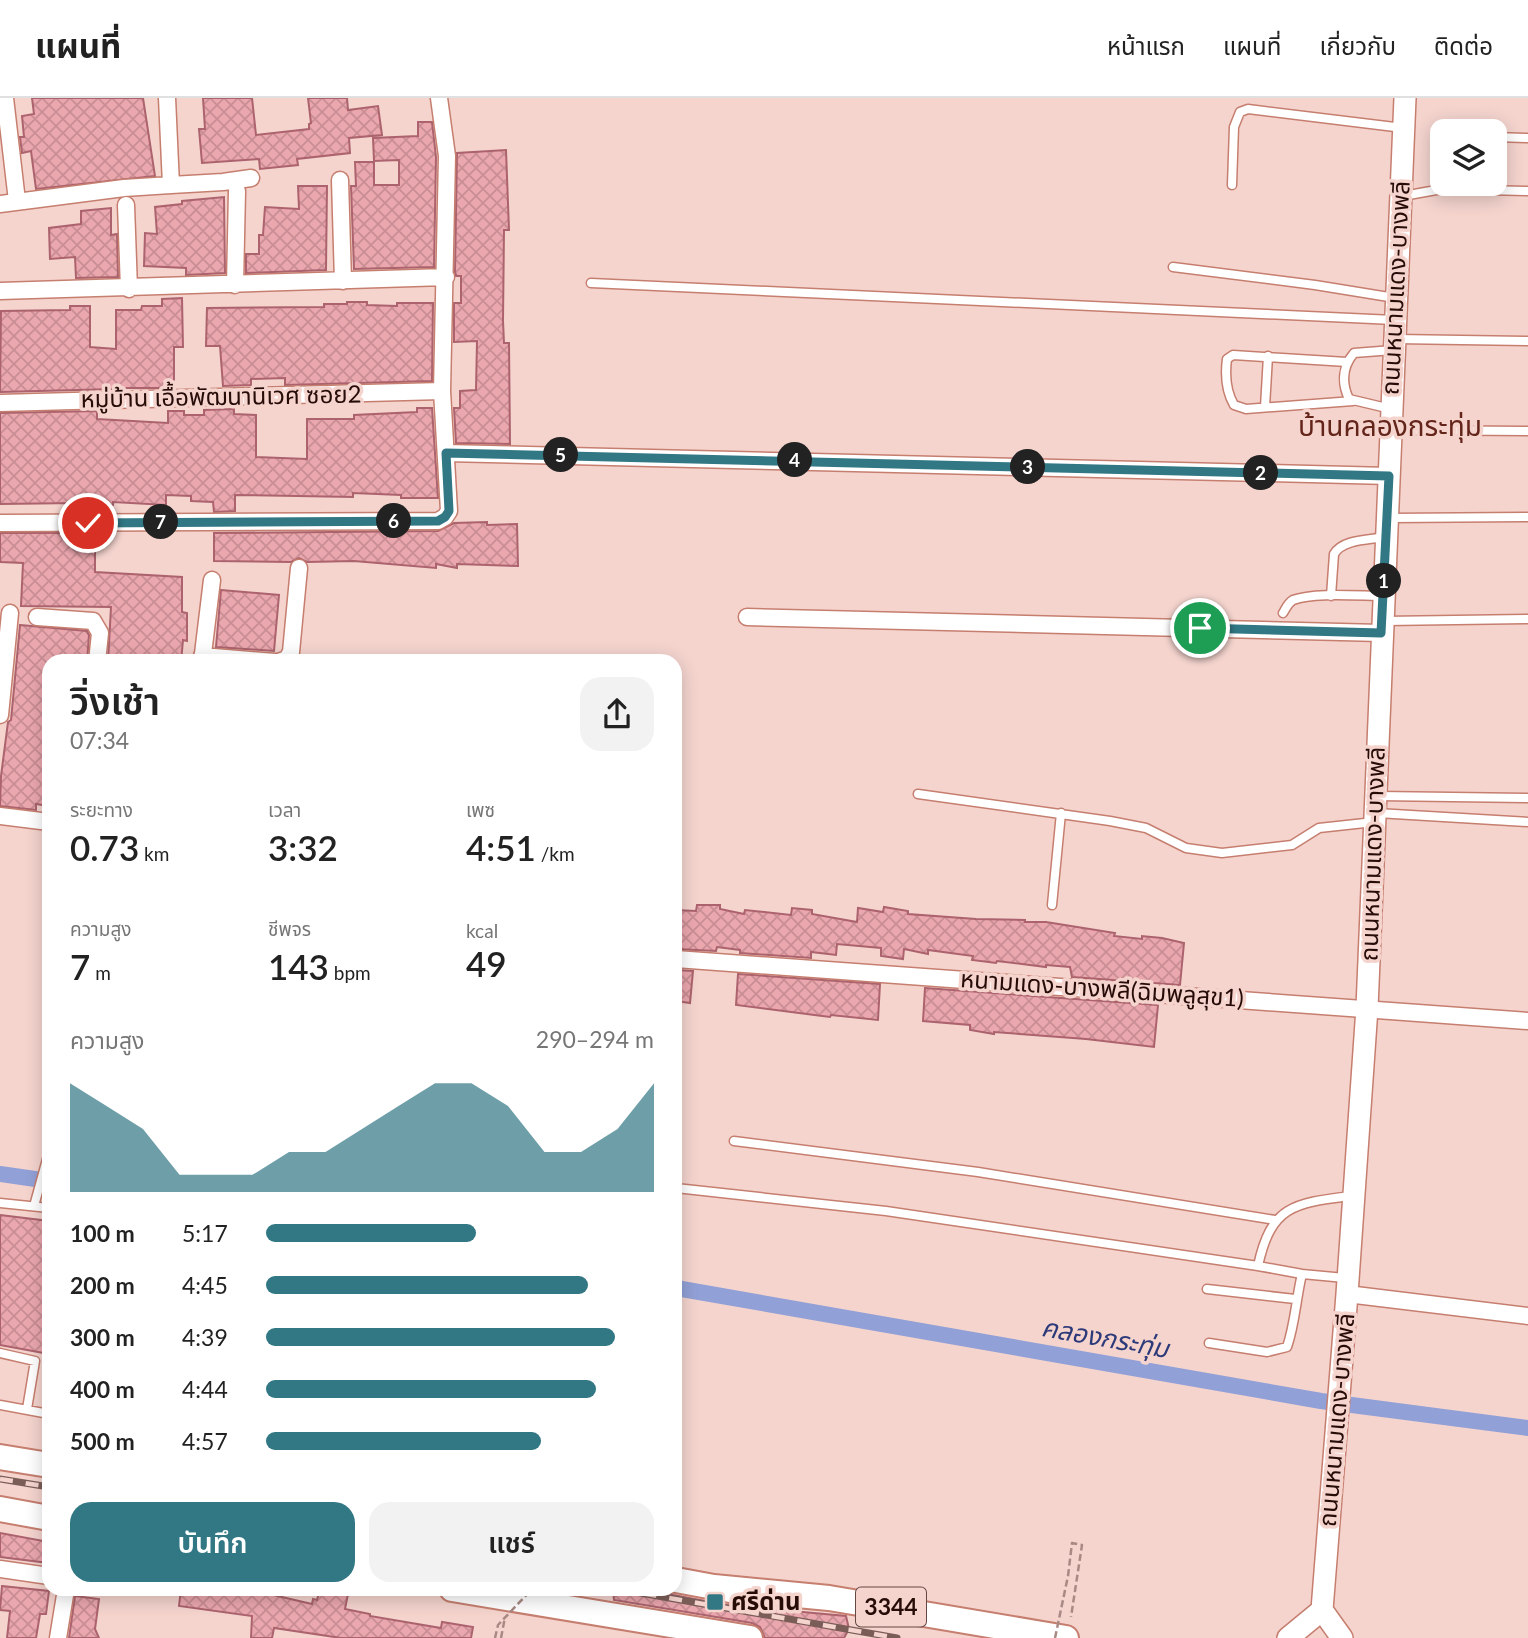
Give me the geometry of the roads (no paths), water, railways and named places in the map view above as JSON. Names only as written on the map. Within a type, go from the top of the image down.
[{"type":"main road","name":"ถนนหนามแดง-บางพลี","points":[[1322,1610],[1367,1007],[1405,98]]},
{"type":"main road","points":[[0,1457],[42,1464]]},
{"type":"main road","points":[[0,1510],[42,1517]]},
{"type":"main road","name":"3344","points":[[682,1581],[978,1638]]},
{"type":"main road","name":"3344","points":[[714,1587],[856,1602],[1068,1632]]},
{"type":"main road","points":[[494,1596],[738,1638]]},
{"type":"main road","points":[[1289,1638],[1322,1610],[1342,1638]]},
{"type":"main road","points":[[713,1633],[750,1638]]},
{"type":"street","points":[[5,98],[17,201]]},
{"type":"street","points":[[167,98],[171,185]]},
{"type":"street","points":[[0,523],[438,521],[445,517],[449,511],[442,391],[447,156],[439,98]]},
{"type":"street","points":[[0,204],[251,178]]},
{"type":"street","points":[[340,180],[344,281]]},
{"type":"street","points":[[235,285],[237,191]]},
{"type":"street","points":[[126,205],[129,289]]},
{"type":"street","points":[[0,291],[446,277]]},
{"type":"street","name":"หมู่บ้าน เอื้อพัฒนานิเวศ ซอย2","points":[[0,403],[442,391]]},
{"type":"street","points":[[446,453],[1389,476]]},
{"type":"street","points":[[290,654],[299,568]]},
{"type":"street","points":[[203,654],[212,580]]},
{"type":"street","points":[[0,715],[10,613]]},
{"type":"street","points":[[37,617],[93,621],[100,633],[98,654]]},
{"type":"street","points":[[747,617],[1382,627]]},
{"type":"street","points":[[0,816],[42,821]]},
{"type":"street","name":"หนามแดง-บางพลี(ฉิมพลูสุข1)","points":[[682,959],[1367,1007],[1528,1021]]},
{"type":"street","points":[[1348,1286],[1528,1316]]},
{"type":"street","points":[[0,1569],[42,1575]]},
{"type":"street","points":[[58,1638],[65,1596]]},
{"type":"lane","points":[[1232,185],[1234,127],[1240,112],[1248,109],[1403,128]]},
{"type":"lane","points":[[1507,137],[1528,138]]},
{"type":"lane","points":[[1400,197],[1430,189]]},
{"type":"lane","points":[[1507,190],[1528,191]]},
{"type":"lane","points":[[1173,267],[1395,298]]},
{"type":"lane","points":[[591,283],[1394,336],[1528,341]]},
{"type":"lane","points":[[1394,336],[1354,352],[1347,362],[1344,378],[1349,399],[1390,420],[1528,431]]},
{"type":"lane","points":[[1347,362],[1233,355],[1227,359],[1225,370],[1234,405],[1246,409],[1353,401]]},
{"type":"lane","points":[[1265,407],[1268,356]]},
{"type":"lane","points":[[1331,596],[1334,554],[1337,548],[1348,543],[1387,528],[1528,517]]},
{"type":"lane","points":[[1283,613],[1289,603],[1295,600],[1331,596],[1383,596]]},
{"type":"lane","points":[[1382,627],[1528,619]]},
{"type":"lane","points":[[918,794],[1061,813],[1146,828],[1186,848],[1222,853],[1292,845],[1319,828],[1374,810],[1528,799]]},
{"type":"lane","points":[[1374,810],[1528,822]]},
{"type":"lane","points":[[1052,905],[1061,813]]},
{"type":"lane","points":[[734,1142],[978,1172],[1275,1220]]},
{"type":"lane","points":[[34,1206],[42,1175]]},
{"type":"lane","points":[[682,1189],[886,1211],[1258,1266],[1348,1286]]},
{"type":"lane","points":[[1258,1266],[1264,1240],[1275,1220],[1290,1209],[1311,1201],[1354,1196]]},
{"type":"lane","points":[[0,1203],[42,1207]]},
{"type":"lane","points":[[1209,1343],[1267,1352],[1287,1347],[1302,1274]]},
{"type":"lane","points":[[1207,1289],[1295,1300]]},
{"type":"lane","points":[[0,1353],[35,1361],[27,1409]]},
{"type":"lane","points":[[0,1405],[42,1412]]},
{"type":"waterway","name":"คลองกระทุ่ม","points":[[0,1174],[42,1180]]},
{"type":"waterway","name":"คลองกระทุ่ม","points":[[682,1289],[1321,1401],[1528,1428]]},
{"type":"railway","points":[[0,1479],[42,1486]]},
{"type":"railway","points":[[658,1596],[897,1638]]},
{"type":"place","name":"ศรีด่าน","points":[[715,1602]]},
{"type":"district","name":"บ้านคลองกระทุ่ม","points":[[1390,426]]}]
